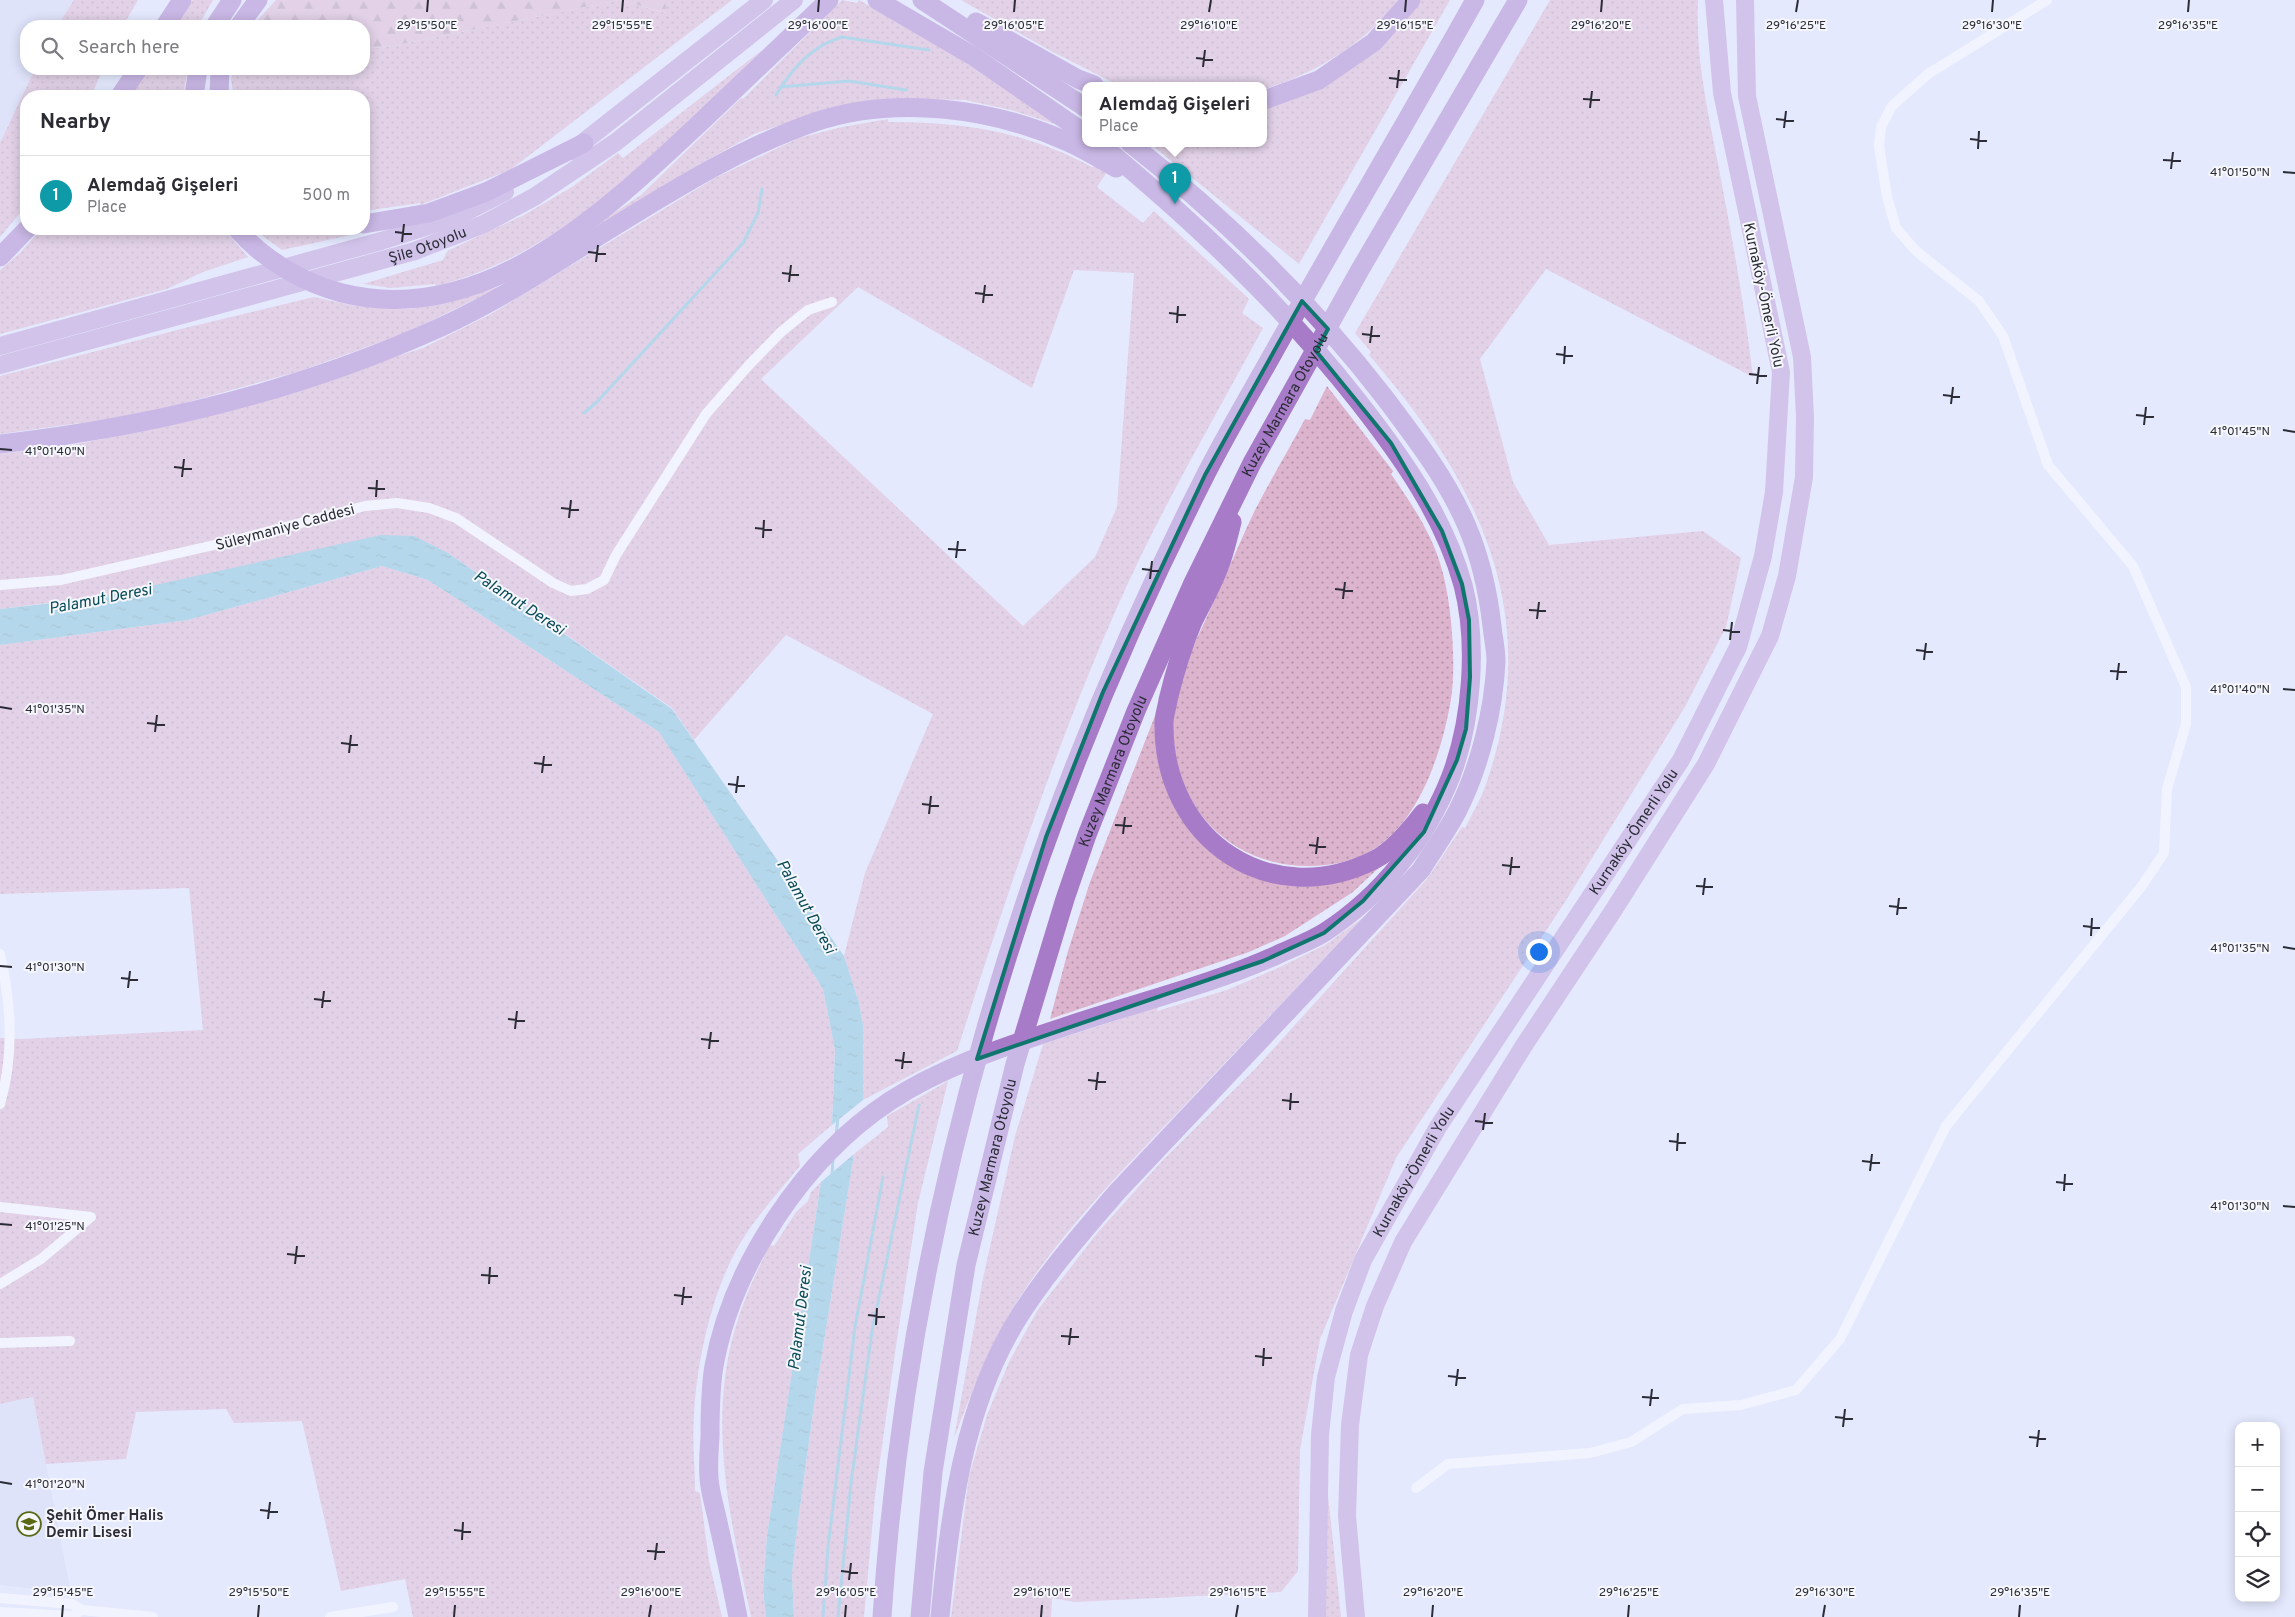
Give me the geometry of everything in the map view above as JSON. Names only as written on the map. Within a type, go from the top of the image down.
[{"type":"highway","points":[[169,20],[182,0]]},
{"type":"highway","points":[[219,20],[232,0]]},
{"type":"highway","points":[[243,20],[258,0]]},
{"type":"highway","name":"Şile Otoyolu","points":[[0,346],[381,242],[454,218],[522,184],[584,143],[764,0]]},
{"type":"highway","name":"Şile Otoyolu","points":[[0,365],[415,252],[484,224],[534,197],[616,142],[794,0]]},
{"type":"highway","points":[[244,235],[263,253],[298,276],[322,287],[360,297],[400,299],[436,296],[504,272],[570,236],[637,182],[829,0]]},
{"type":"highway","points":[[877,0],[973,56],[1082,131]]},
{"type":"highway","points":[[922,0],[1082,105]]},
{"type":"highway","points":[[931,0],[984,25],[1086,82]]},
{"type":"highway","points":[[1267,99],[1320,80],[1374,42],[1411,0]]},
{"type":"highway","points":[[882,1617],[906,1399],[934,1234],[968,1087],[1046,837],[1103,692],[1157,574],[1210,467],[1333,246],[1475,0]]},
{"type":"highway","name":"Kuzey Marmara Otoyolu","points":[[920,1617],[933,1472],[966,1265],[1015,1064],[1038,984],[1087,835],[1136,711],[1192,585],[1252,463],[1361,268],[1518,0]]},
{"type":"highway","name":"Kurnaköy-Ömerli Yolu","points":[[1317,1617],[1320,1435],[1326,1377],[1344,1311],[1363,1260],[1438,1128],[1681,760],[1738,647],[1763,556],[1774,492],[1780,372],[1722,93],[1714,0]]},
{"type":"highway","name":"Kurnaköy-Ömerli Yolu","points":[[1356,1617],[1347,1516],[1350,1425],[1359,1355],[1375,1306],[1403,1242],[1523,1047],[1613,912],[1706,764],[1746,688],[1770,636],[1787,576],[1804,477],[1805,418],[1802,357],[1747,96],[1745,0]]},
{"type":"highway","points":[[124,90],[134,75]]},
{"type":"highway","points":[[195,90],[197,75]]},
{"type":"highway","points":[[219,90],[220,75]]},
{"type":"highway","points":[[0,444],[126,425],[233,401],[391,348],[442,326],[513,289],[662,197],[748,149],[818,121],[860,112],[901,108],[951,110],[1009,121],[1069,142],[1154,189]]},
{"type":"highway","points":[[370,223],[404,219],[437,210],[486,192],[584,143]]},
{"type":"highway","points":[[738,1617],[709,1478],[710,1410],[714,1366],[726,1321],[748,1266],[772,1223],[800,1182],[846,1135],[886,1103],[948,1069],[1063,1027],[1188,989],[1263,961],[1324,933],[1363,901],[1392,872],[1424,832],[1443,796],[1457,760],[1466,728],[1470,677],[1469,620],[1462,584],[1442,531],[1421,490],[1391,443],[1338,376],[1266,294],[1154,189],[1103,147]]},
{"type":"highway","points":[[940,1617],[948,1535],[964,1452],[990,1373],[1020,1316],[1069,1248],[1116,1192],[1421,870],[1458,810],[1476,769],[1486,730],[1496,660],[1489,594],[1466,525],[1441,476],[1414,436],[1355,359],[1280,276],[1224,221],[1135,147]]},
{"type":"highway","points":[[0,257],[21,235]]},
{"type":"highway","points":[[1252,463],[1222,560],[1191,626],[1172,681],[1163,724],[1164,748],[1171,778],[1185,811],[1200,831],[1233,858],[1252,868],[1272,874],[1295,877],[1339,874],[1375,860],[1412,828],[1457,760]]},
{"type":"street","points":[[1416,1488],[1448,1464],[1590,1453],[1631,1442],[1683,1409],[1741,1405],[1796,1390],[1840,1339],[1946,1126],[2141,887],[2164,853],[2167,789],[2186,724],[2186,687],[2133,566],[2048,465],[2003,336],[1978,301],[1916,251],[1896,228],[1887,197],[1879,146],[1881,127],[1892,106],[1928,74],[2047,0]]},
{"type":"street","name":"Süleymaniye Caddesi","points":[[0,585],[61,580],[236,540],[365,506],[397,503],[429,508],[456,518],[553,583],[571,591],[587,590],[604,580],[616,555],[696,428],[748,366],[781,332],[808,310],[832,302]]},
{"type":"street","points":[[0,954],[9,1008],[4,1088],[0,1104]]},
{"type":"street","points":[[0,996],[9,1008]]},
{"type":"street","points":[[0,1207],[91,1218],[41,1259],[0,1284]]},
{"type":"street","points":[[0,1343],[70,1341]]},
{"type":"street","points":[[0,1598],[72,1604],[82,1610],[153,1617]]},
{"type":"street","points":[[330,1617],[393,1607]]},
{"type":"street","points":[[0,1612],[72,1616],[82,1610]]},
{"type":"highlighted area","points":[[1302,301],[1328,329],[1316,351],[1391,443],[1442,531],[1462,584],[1469,620],[1470,677],[1466,729],[1457,760],[1424,832],[1363,901],[1324,933],[1263,961],[977,1059],[1046,837],[1103,692],[1205,475]]},
{"type":"shaded area","points":[[0,0],[74,0],[61,20],[20,20],[20,75],[32,75],[25,90],[20,90],[20,101],[0,143]]},
{"type":"shaded area","name":"Şehit Ömer Halis Demir Lisesi","points":[[33,1397],[71,1593],[0,1585],[0,1404]]},
{"type":"green space","points":[[74,0],[138,0],[126,20],[61,20]]},
{"type":"green space","points":[[193,0],[213,0],[201,20],[179,20]]},
{"type":"green space","points":[[276,0],[619,0],[382,48],[370,47],[370,20],[258,20]]},
{"type":"green space","points":[[619,0],[666,13],[665,0],[732,0],[510,170],[420,205],[420,203],[370,210],[370,90],[233,90],[231,80],[232,75],[370,75],[370,47],[382,48]]},
{"type":"green space","points":[[619,0],[665,0],[667,13]]},
{"type":"green space","points":[[842,0],[857,3],[859,0],[956,56],[1064,127],[1011,110],[965,100],[913,99],[798,119],[754,134],[700,164],[503,286],[641,195],[741,98],[743,99]]},
{"type":"green space","points":[[961,0],[1398,0],[1371,30],[1338,55],[1302,75],[1267,88],[1267,82],[1112,82],[1051,51]]},
{"type":"green space","points":[[1419,0],[1450,0],[1299,264],[1154,147],[1267,147],[1267,105]]},
{"type":"green space","points":[[1550,0],[1698,0],[1699,44],[1707,109],[1730,225],[1753,377],[1546,269],[1480,359],[1513,482],[1549,545],[1703,531],[1741,558],[1726,627],[1686,705],[1565,902],[1396,1158],[1320,1339],[1300,1450],[1298,1571],[1281,1592],[1075,1602],[1052,1598],[1051,1617],[951,1617],[969,1476],[987,1415],[1009,1362],[1037,1311],[1098,1232],[1162,1161],[1256,1068],[1427,879],[1462,827],[1465,828],[1485,787],[1502,725],[1508,666],[1504,609],[1492,555],[1471,503],[1443,453],[1408,404],[1369,355],[1371,352],[1355,333]]},
{"type":"green space","points":[[762,50],[652,157],[573,221],[530,248],[484,270],[436,286],[435,284],[391,288],[363,284],[443,260],[447,251],[524,215],[572,187],[618,153],[623,158]]},
{"type":"green space","points":[[32,75],[100,75],[94,90],[25,90]]},
{"type":"green space","points":[[144,75],[187,75],[184,90],[134,90]]},
{"type":"green space","points":[[20,101],[20,213],[0,237],[0,143]]},
{"type":"green space","points":[[888,119],[888,122],[916,122],[968,127],[1018,137],[1067,155],[1092,167],[1095,166],[1107,172],[1097,187],[1143,223],[1154,211],[1249,299],[1242,313],[1263,328],[1168,503],[1138,562],[1111,622],[1039,804],[957,1051],[863,1100],[863,1025],[859,1003],[844,956],[865,873],[933,714],[786,635],[694,740],[672,708],[448,553],[0,609],[0,454],[73,445],[194,420],[423,348],[491,314],[715,178],[799,138],[842,127]],"holes":[[[1074,270],[1134,273],[1117,507],[1095,557],[1023,626],[761,379],[858,287],[1032,388]]]},
{"type":"green space","points":[[36,235],[229,235],[248,257],[203,272],[167,289],[0,334],[0,270],[20,253]]},
{"type":"green space","points":[[261,235],[350,235],[282,250]]},
{"type":"green space","points":[[503,286],[403,334],[300,371],[170,407],[116,418],[0,434],[0,376],[314,297],[355,306],[410,309]]},
{"type":"green space","points":[[1327,386],[1393,471],[1391,474],[1414,508],[1433,544],[1446,584],[1451,619],[1453,674],[1450,705],[1440,747],[1423,790],[1399,827],[1383,842],[1365,854],[1338,863],[1310,866],[1278,863],[1249,853],[1224,837],[1203,817],[1187,792],[1177,764],[1173,734],[1175,702],[1178,689],[1196,640],[1255,510],[1305,419],[1310,420]]},
{"type":"green space","points":[[382,566],[428,580],[659,732],[823,989],[835,1050],[832,1125],[798,1154],[800,1166],[759,1216],[735,1253],[716,1297],[703,1345],[699,1369],[693,1424],[695,1491],[700,1493],[709,1561],[722,1617],[413,1617],[405,1579],[341,1591],[302,1421],[234,1423],[226,1409],[136,1412],[126,1459],[46,1464],[33,1397],[0,1404],[0,1038],[21,1039],[203,1030],[189,888],[0,894],[0,645],[188,620]]},
{"type":"green space","points":[[1160,703],[1168,788],[1252,874],[1385,862],[1353,892],[1285,936],[1249,952],[1050,1019],[1068,951],[1090,882]]},
{"type":"green space","points":[[1364,917],[1125,1168],[1047,1258],[1018,1300],[997,1338],[978,1378],[954,1438],[983,1278],[1015,1136],[1043,1044],[1158,1007],[1157,1011],[1227,990],[1325,945]]},
{"type":"green space","points":[[948,1081],[918,1203],[875,1496],[864,1617],[794,1617],[792,1574],[798,1521],[816,1391],[854,1154],[888,1127],[887,1116]]},
{"type":"green space","points":[[821,1182],[767,1535],[763,1590],[766,1617],[751,1617],[736,1546],[725,1474],[722,1437],[727,1365],[742,1308],[770,1245],[774,1246],[796,1212],[808,1201],[811,1192]]},
{"type":"green space","points":[[1326,1476],[1341,1617],[1326,1617]]},
{"type":"water","points":[[381,535],[414,536],[448,553],[672,709],[844,956],[859,1003],[863,1025],[863,1100],[832,1125],[835,1050],[823,989],[659,732],[428,580],[382,566],[188,620],[0,645],[0,609],[96,598]]},
{"type":"water","points":[[854,1154],[816,1391],[798,1521],[792,1574],[794,1617],[766,1617],[763,1590],[767,1535],[821,1182]]},
{"type":"waterway","points":[[776,95],[789,76],[812,52],[842,37],[929,50]]},
{"type":"waterway","points":[[780,87],[849,81],[906,90]]},
{"type":"waterway","points":[[584,413],[597,402],[743,243],[758,213],[762,189]]},
{"type":"waterway","points":[[838,1617],[851,1483],[872,1331],[919,1105]]},
{"type":"waterway","name":"Palamut Deresi","points":[[836,1136],[838,1117]]},
{"type":"waterway","name":"Palamut Deresi","points":[[832,1176],[833,1159]]},
{"type":"waterway","points":[[823,1617],[828,1547],[855,1327],[883,1177]]},
{"type":"place","name":"Alemdağ Gişeleri","points":[[1175,204]]},
{"type":"place","name":"Şehit Ömer Halis Demir Lisesi","points":[[29,1524]]}]
